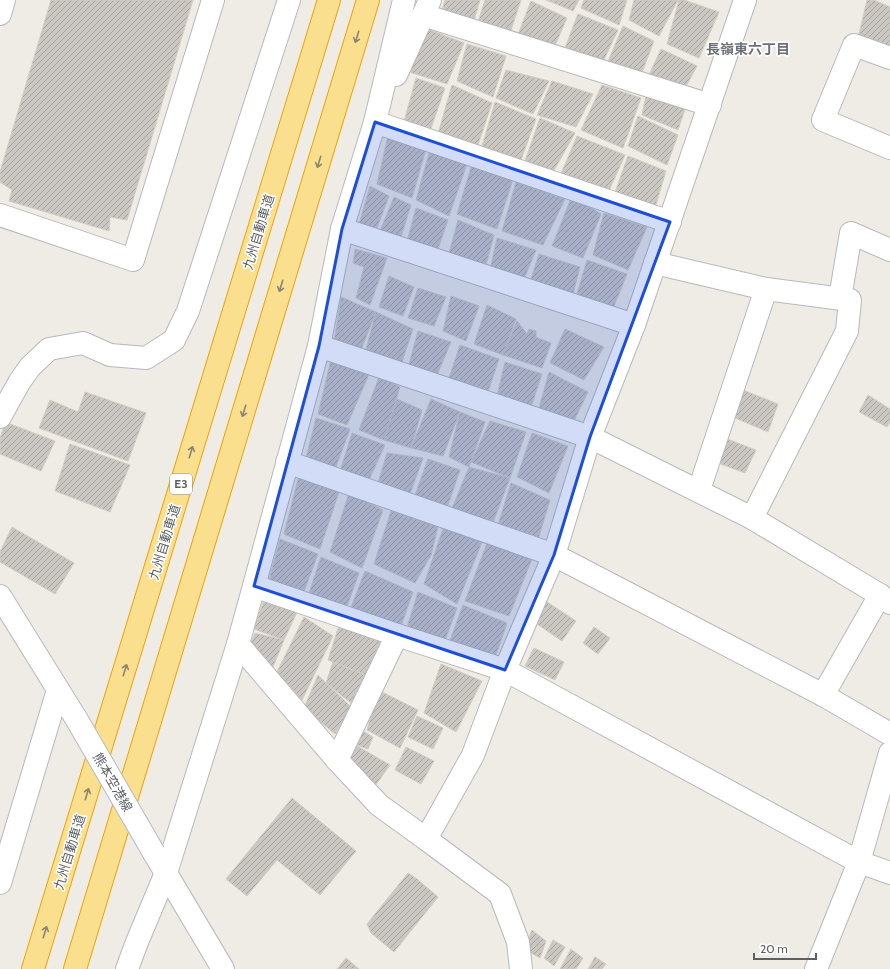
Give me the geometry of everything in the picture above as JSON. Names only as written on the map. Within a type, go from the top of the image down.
[{"type":"highway","name":"九州自動車道","points":[[33,969],[329,0]]},
{"type":"highway","points":[[75,969],[368,0]]},
{"type":"street","points":[[0,14],[4,0]]},
{"type":"street","points":[[0,215],[133,260],[214,0]]},
{"type":"street","points":[[0,417],[27,371],[49,350],[84,343],[110,355],[146,358],[174,340],[188,311],[289,0]]},
{"type":"street","points":[[127,969],[166,873],[238,644],[319,346],[342,229],[375,122],[404,0]]},
{"type":"street","points":[[426,839],[473,755],[505,670],[554,555],[590,437],[634,324],[710,106],[740,1]]},
{"type":"street","points":[[375,122],[426,8],[710,106]]},
{"type":"street","points":[[890,58],[854,45],[823,120],[890,148]]},
{"type":"street","points":[[375,122],[670,222]]},
{"type":"street","points":[[342,229],[634,324]]},
{"type":"street","points":[[840,298],[851,233],[890,250]]},
{"type":"street","points":[[655,263],[766,289],[850,300],[847,331],[752,518]]},
{"type":"street","points":[[699,490],[766,289]]},
{"type":"street","points":[[319,346],[590,437],[699,490],[752,518],[885,599],[823,695]]},
{"type":"street","points":[[287,462],[554,555],[823,695],[890,734]]},
{"type":"street","points":[[254,586],[505,670],[859,862],[890,873]]},
{"type":"street","name":"熊本空港線","points":[[0,596],[77,720],[223,969]]},
{"type":"street","points":[[337,760],[397,635]]},
{"type":"street","points":[[238,644],[337,760],[379,806],[500,894],[518,942],[521,969]]},
{"type":"street","points":[[0,884],[58,690]]},
{"type":"street","points":[[816,969],[859,862],[890,754]]},
{"type":"highlighted area","points":[[375,122],[670,222],[590,437],[554,555],[505,670],[254,586],[319,346],[342,229]]},
{"type":"building","points":[[51,0],[193,0],[127,220],[110,217],[109,231],[9,201],[12,190],[0,182],[0,172]]},
{"type":"building","points":[[445,0],[480,0],[473,24],[441,14]]},
{"type":"building","points":[[485,0],[521,0],[509,36],[477,25]]},
{"type":"building","points":[[546,0],[579,0],[573,11]]},
{"type":"building","points":[[584,0],[627,0],[619,25],[581,8]]},
{"type":"building","points":[[634,0],[678,0],[659,36],[629,20]]},
{"type":"building","points":[[679,0],[684,0],[719,12],[699,58],[667,44]]},
{"type":"building","points":[[867,0],[874,0],[890,7],[890,48],[858,38]]},
{"type":"building","points":[[531,1],[567,18],[553,50],[517,37]]},
{"type":"building","points":[[578,14],[618,30],[602,64],[563,53]]},
{"type":"building","points":[[623,26],[654,41],[641,75],[606,66]]},
{"type":"building","points":[[422,27],[464,43],[447,84],[406,71]]},
{"type":"building","points":[[467,44],[506,56],[493,97],[457,81]]},
{"type":"building","points":[[661,49],[697,66],[684,90],[647,79]]},
{"type":"building","points":[[506,70],[549,81],[533,114],[496,98]]},
{"type":"building","points":[[416,78],[445,88],[429,134],[403,125]]},
{"type":"building","points":[[552,81],[593,94],[576,127],[537,115]]},
{"type":"building","points":[[452,85],[492,103],[477,148],[438,134]]},
{"type":"building","points":[[602,85],[641,98],[623,148],[581,130]]},
{"type":"building","points":[[647,91],[687,103],[678,130],[642,115]]},
{"type":"building","points":[[495,102],[536,119],[519,165],[482,146]]},
{"type":"building","points":[[638,116],[678,135],[667,165],[628,146]]},
{"type":"building","points":[[540,118],[575,133],[552,174],[525,161]]},
{"type":"building","points":[[388,136],[426,149],[412,198],[377,184]]},
{"type":"building","points":[[577,136],[625,155],[608,193],[560,176]]},
{"type":"building","points":[[431,146],[468,161],[449,216],[416,200]]},
{"type":"building","points":[[628,156],[666,171],[654,211],[614,195]]},
{"type":"building","points":[[472,164],[513,179],[497,229],[457,214]]},
{"type":"building","points":[[516,182],[565,199],[543,245],[502,231]]},
{"type":"building","points":[[370,186],[389,196],[375,233],[359,224]]},
{"type":"building","points":[[572,196],[601,214],[583,258],[552,246]]},
{"type":"building","points":[[394,197],[411,205],[400,240],[380,231]]},
{"type":"building","points":[[416,208],[448,220],[438,249],[407,241]]},
{"type":"building","points":[[604,213],[647,227],[628,270],[593,255]]},
{"type":"building","points":[[458,220],[494,235],[485,269],[449,253]]},
{"type":"building","points":[[497,238],[536,250],[522,284],[490,270]]},
{"type":"building","points":[[355,249],[387,258],[370,305],[356,298],[364,267],[353,263]]},
{"type":"building","points":[[539,254],[580,267],[572,298],[529,285]]},
{"type":"building","points":[[587,260],[627,274],[612,311],[576,297]]},
{"type":"building","points":[[389,276],[414,287],[403,316],[379,307]]},
{"type":"building","points":[[418,288],[446,297],[434,326],[408,318]]},
{"type":"building","points":[[451,296],[479,306],[466,341],[443,331]]},
{"type":"building","points":[[341,297],[376,312],[361,350],[334,342]]},
{"type":"building","points":[[487,305],[516,319],[503,355],[474,344]]},
{"type":"building","points":[[376,312],[413,329],[401,365],[365,353]]},
{"type":"building","points":[[517,321],[527,334],[529,329],[536,331],[536,337],[551,343],[542,368],[503,355]]},
{"type":"building","points":[[565,329],[604,347],[584,380],[550,363]]},
{"type":"building","points":[[418,331],[451,342],[437,375],[409,364]]},
{"type":"building","points":[[460,345],[499,359],[487,395],[448,381]]},
{"type":"building","points":[[332,355],[370,372],[347,425],[318,414]]},
{"type":"building","points":[[505,362],[542,374],[531,407],[497,396]]},
{"type":"building","points":[[549,372],[588,392],[574,421],[539,408]]},
{"type":"building","points":[[379,377],[400,387],[384,440],[359,430]]},
{"type":"building","points":[[738,388],[778,404],[768,432],[728,415]]},
{"type":"building","points":[[85,392],[146,413],[128,461],[39,428],[50,400],[78,412]]},
{"type":"building","points":[[868,395],[890,409],[890,422],[887,427],[859,412]]},
{"type":"building","points":[[397,399],[422,410],[411,448],[384,440]]},
{"type":"building","points":[[431,399],[460,412],[443,456],[411,448]]},
{"type":"building","points":[[460,412],[485,422],[469,467],[449,457]]},
{"type":"building","points":[[316,418],[350,429],[334,472],[305,462]]},
{"type":"building","points":[[490,421],[526,432],[510,478],[471,462]]},
{"type":"building","points":[[5,422],[55,441],[41,471],[0,454],[0,439]]},
{"type":"building","points":[[352,433],[385,445],[368,482],[340,471]]},
{"type":"building","points":[[532,433],[568,446],[549,493],[517,477]]},
{"type":"building","points":[[719,436],[756,450],[745,473],[710,460]]},
{"type":"building","points":[[70,444],[130,465],[110,512],[55,491]]},
{"type":"building","points":[[387,453],[423,458],[410,494],[377,486]]},
{"type":"building","points":[[428,459],[460,470],[446,511],[414,498]]},
{"type":"building","points":[[469,467],[510,478],[492,525],[451,511]]},
{"type":"building","points":[[299,475],[340,489],[320,549],[284,534]]},
{"type":"building","points":[[511,483],[550,500],[537,543],[497,528]]},
{"type":"building","points":[[349,493],[383,510],[362,568],[330,552]]},
{"type":"building","points":[[391,511],[438,527],[431,555],[415,583],[374,564]]},
{"type":"building","points":[[444,526],[484,537],[457,604],[424,584]]},
{"type":"building","points":[[12,527],[74,563],[55,594],[0,562],[0,552]]},
{"type":"building","points":[[489,538],[532,559],[509,616],[465,601]]},
{"type":"building","points":[[280,539],[318,554],[303,594],[268,584]]},
{"type":"building","points":[[321,557],[359,573],[346,609],[309,593]]},
{"type":"building","points":[[365,571],[413,592],[400,629],[350,610]]},
{"type":"building","points":[[418,592],[457,608],[444,643],[406,631]]},
{"type":"building","points":[[265,597],[298,610],[284,640],[254,629]]},
{"type":"building","points":[[547,602],[576,621],[562,641],[534,622]]},
{"type":"building","points":[[463,605],[507,623],[494,661],[448,646]]},
{"type":"building","points":[[304,617],[333,636],[302,700],[277,672]]},
{"type":"building","points":[[340,622],[381,640],[365,675],[328,660]]},
{"type":"building","points":[[594,627],[610,638],[598,654],[583,643]]},
{"type":"building","points":[[255,633],[284,640],[271,672],[249,648]]},
{"type":"building","points":[[534,648],[564,662],[555,680],[525,666]]},
{"type":"building","points":[[333,662],[365,675],[351,703],[326,683]]},
{"type":"building","points":[[441,664],[482,681],[456,732],[424,713]]},
{"type":"building","points":[[318,675],[351,707],[335,734],[304,708]]},
{"type":"building","points":[[378,690],[418,710],[400,748],[367,730]]},
{"type":"building","points":[[417,716],[443,728],[433,749],[408,737]]},
{"type":"building","points":[[356,727],[373,737],[368,749],[351,743]]},
{"type":"building","points":[[357,746],[390,765],[372,790],[345,763]]},
{"type":"building","points":[[406,747],[434,761],[421,784],[395,770]]},
{"type":"building","points":[[292,798],[356,851],[320,895],[277,860],[247,896],[226,879]]},
{"type":"building","points":[[408,873],[438,897],[394,952],[371,933],[367,924]]},
{"type":"building","points":[[532,930],[546,941],[540,958],[524,949]]},
{"type":"building","points":[[553,940],[565,947],[554,966],[544,958]]},
{"type":"building","points":[[571,949],[583,958],[576,969],[560,969]]},
{"type":"building","points":[[595,957],[606,964],[602,969],[588,969]]},
{"type":"building","points":[[346,958],[359,969],[337,969]]},
{"type":"district","name":"長嶺東六丁目","points":[[748,49]]}]
